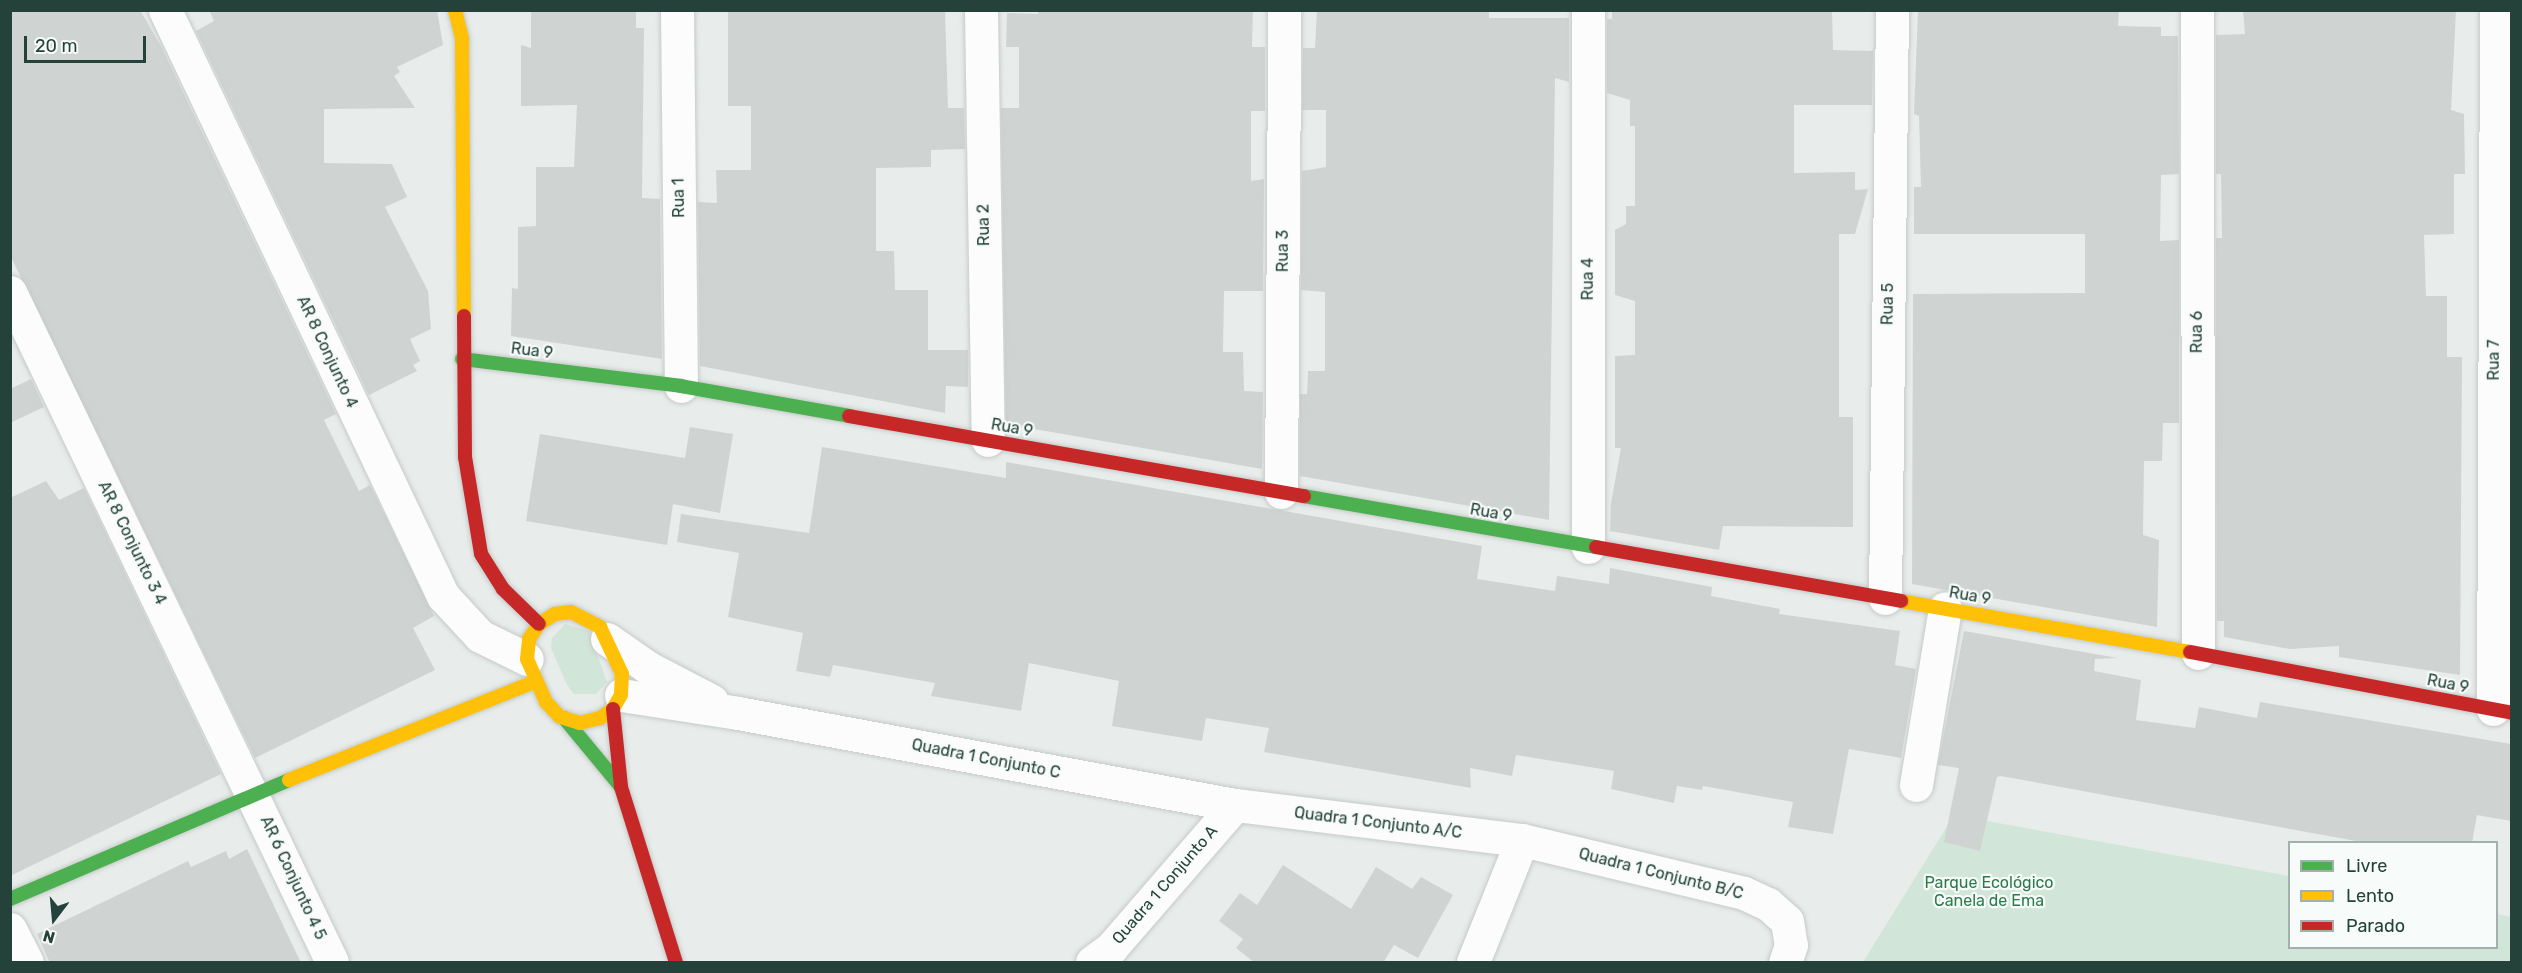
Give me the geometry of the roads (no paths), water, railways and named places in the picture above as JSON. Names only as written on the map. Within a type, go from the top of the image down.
[{"type":"street","name":"AR 8 Conjunto 4","points":[[165,10],[443,596],[480,636],[530,670]]},
{"type":"street","points":[[455,10],[462,39],[462,359],[465,457],[482,554],[503,589],[539,624]]},
{"type":"street","name":"Rua 1","points":[[677,10],[681,386]]},
{"type":"street","name":"Rua 2","points":[[981,10],[988,440]]},
{"type":"street","name":"Rua 3","points":[[1281,492],[1284,10]]},
{"type":"street","name":"Rua 4","points":[[1588,10],[1588,547]]},
{"type":"street","name":"Rua 5","points":[[1885,598],[1892,10]]},
{"type":"street","name":"Rua 6","points":[[2197,10],[2198,653]]},
{"type":"street","name":"Rua 7","points":[[2496,10],[2502,711]]},
{"type":"street","name":"AR 8 Conjunto 3 4","points":[[10,292],[253,794]]},
{"type":"street","name":"Rua 9","points":[[462,359],[681,386],[2198,653],[2502,711]]},
{"type":"street","points":[[1916,784],[1945,608]]},
{"type":"street","points":[[621,787],[564,718],[546,702],[530,670],[529,639],[539,624],[555,614],[571,612],[586,617],[600,627],[622,674],[617,702],[621,787],[676,963]]},
{"type":"street","points":[[607,639],[647,667],[738,713]]},
{"type":"street","points":[[10,899],[253,794],[530,670]]},
{"type":"street","points":[[564,718],[580,723],[600,718],[617,702],[738,713]]},
{"type":"street","name":"Quadra 1 Conjunto C","points":[[738,713],[1235,805]]},
{"type":"street","name":"AR 6 Conjunto 4 5","points":[[253,794],[333,963]]},
{"type":"street","name":"Quadra 1 Conjunto A/C","points":[[1235,805],[1522,840]]},
{"type":"street","name":"Quadra 1 Conjunto A","points":[[1092,963],[1111,948],[1235,805]]},
{"type":"street","points":[[1473,963],[1522,840]]},
{"type":"street","name":"Quadra 1 Conjunto B/C","points":[[1522,840],[1744,892],[1768,904],[1787,921],[1791,945],[1785,963]]},
{"type":"street","points":[[10,929],[27,963]]},
{"type":"park label","name":"Parque Ecológico Canela de Ema","points":[[1989,892]]}]
